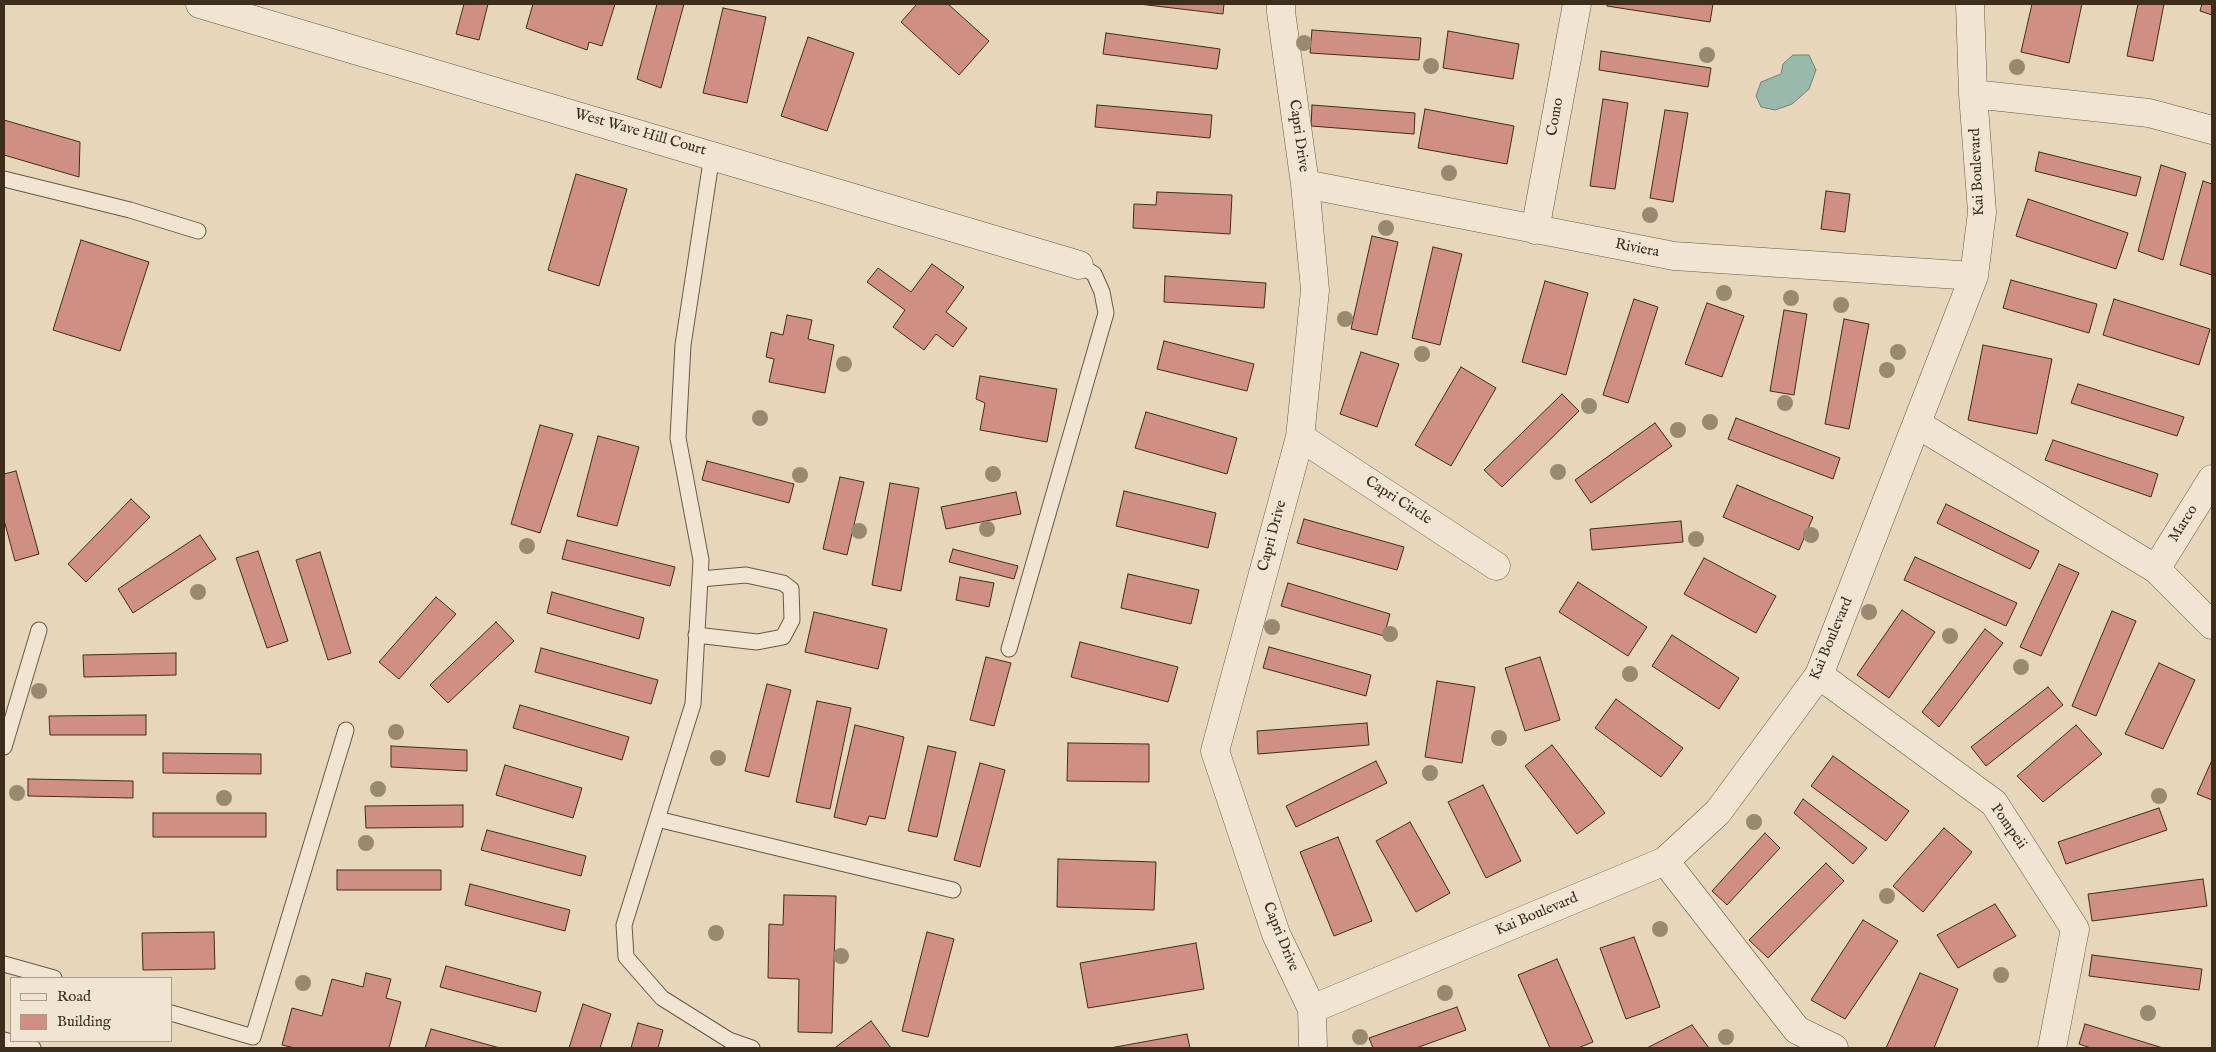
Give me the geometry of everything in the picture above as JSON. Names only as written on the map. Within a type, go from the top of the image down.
[{"type":"street","name":"West Wave Hill Court","points":[[200,4],[1079,265]]},
{"type":"street","name":"Capri Drive","points":[[1281,4],[1305,184],[1315,290],[1300,437],[1215,751],[1276,934],[1312,1009],[1310,1047]]},
{"type":"street","name":"Como","points":[[1535,230],[1577,4]]},
{"type":"street","name":"Kai Boulevard","points":[[1312,1009],[1666,861],[1718,812],[1819,675],[1974,276],[1982,212],[1973,94],[1970,4]]},
{"type":"street","points":[[1973,94],[2149,113],[2212,130]]},
{"type":"street","name":"Riviera","points":[[1305,184],[1674,256],[1974,276]]},
{"type":"street","points":[[1917,424],[2156,569],[2212,625]]},
{"type":"street","name":"Capri Circle","points":[[1300,437],[1496,566]]},
{"type":"street","name":"Marco","points":[[2156,569],[2212,479]]},
{"type":"street","name":"Pompeii","points":[[1819,675],[1994,803],[2075,929],[2052,1048]]},
{"type":"street","points":[[1666,861],[1796,1030],[1834,1048]]},
{"type":"lane","points":[[712,155],[683,345],[678,438],[701,560],[693,704],[624,924],[626,957],[662,998],[729,1040],[752,1048]]},
{"type":"lane","points":[[4,179],[130,210],[198,231]]},
{"type":"lane","points":[[1009,649],[1106,313],[1102,292],[1094,274],[1079,265]]},
{"type":"lane","points":[[696,635],[757,642],[783,637],[792,620],[791,589],[783,583],[746,575],[700,580]]},
{"type":"lane","points":[[4,747],[39,630]]},
{"type":"lane","points":[[172,1013],[253,1036],[346,730]]},
{"type":"lane","points":[[657,819],[953,890]]},
{"type":"lane","points":[[4,964],[50,977]]},
{"type":"lane","points":[[11,1042],[33,1048]]},
{"type":"shaded area","points":[[1793,55],[1809,55],[1816,70],[1809,89],[1792,104],[1775,110],[1761,107],[1756,96],[1761,82],[1781,74],[1783,64]]},
{"type":"building","points":[[464,4],[488,4],[479,40],[456,34]]},
{"type":"building","points":[[533,4],[615,4],[602,46],[589,42],[587,50],[526,28]]},
{"type":"building","points":[[657,4],[684,4],[661,88],[637,79]]},
{"type":"building","points":[[917,4],[948,4],[989,41],[959,75],[901,22]]},
{"type":"building","points":[[1139,4],[1224,4],[1223,14]]},
{"type":"building","points":[[1607,4],[1713,4],[1710,22],[1607,6]]},
{"type":"building","points":[[2032,4],[2082,4],[2069,63],[2021,52]]},
{"type":"building","points":[[2138,4],[2164,4],[2153,61],[2127,56]]},
{"type":"building","points":[[2202,4],[2212,4],[2212,15],[2200,11]]},
{"type":"building","points":[[723,8],[766,17],[747,103],[703,93]]},
{"type":"building","points":[[1312,30],[1421,38],[1419,60],[1310,53]]},
{"type":"building","points":[[1448,31],[1519,44],[1513,79],[1443,68]]},
{"type":"building","points":[[1106,33],[1220,49],[1217,69],[1103,54]]},
{"type":"building","points":[[808,37],[854,53],[827,131],[781,116]]},
{"type":"building","points":[[1601,51],[1711,68],[1708,87],[1599,70]]},
{"type":"building","points":[[1603,99],[1628,103],[1615,189],[1590,186]]},
{"type":"building","points":[[1097,105],[1212,115],[1210,138],[1095,127]]},
{"type":"building","points":[[1312,105],[1415,113],[1414,134],[1311,126]]},
{"type":"building","points":[[1425,109],[1514,126],[1507,164],[1418,148]]},
{"type":"building","points":[[1665,110],[1688,113],[1673,202],[1650,198]]},
{"type":"building","points":[[4,120],[80,142],[79,177],[4,155]]},
{"type":"building","points":[[2039,152],[2141,177],[2136,196],[2035,171]]},
{"type":"building","points":[[2161,165],[2186,173],[2163,260],[2138,251]]},
{"type":"building","points":[[576,174],[627,189],[599,286],[548,270]]},
{"type":"building","points":[[2203,181],[2212,184],[2212,275],[2180,265]]},
{"type":"building","points":[[1826,191],[1850,194],[1845,232],[1821,229]]},
{"type":"building","points":[[1157,192],[1232,195],[1230,234],[1133,228],[1134,204],[1156,205]]},
{"type":"building","points":[[2028,199],[2128,233],[2116,269],[2016,236]]},
{"type":"building","points":[[1372,236],[1398,242],[1377,335],[1351,329]]},
{"type":"building","points":[[81,240],[149,262],[120,351],[53,330]]},
{"type":"building","points":[[1433,247],[1462,254],[1440,345],[1412,338]]},
{"type":"building","points":[[932,264],[964,287],[946,312],[967,328],[953,347],[936,334],[924,350],[893,327],[905,310],[867,282],[878,268],[911,292]]},
{"type":"building","points":[[1165,276],[1266,283],[1264,308],[1164,302]]},
{"type":"building","points":[[2011,280],[2097,304],[2089,333],[2003,308]]},
{"type":"building","points":[[1545,281],[1588,293],[1566,375],[1522,362]]},
{"type":"building","points":[[1634,299],[1658,307],[1628,403],[1603,395]]},
{"type":"building","points":[[2114,299],[2210,329],[2199,365],[2103,335]]},
{"type":"building","points":[[1707,303],[1744,316],[1722,377],[1685,364]]},
{"type":"building","points":[[1784,310],[1807,314],[1794,395],[1770,391]]},
{"type":"building","points":[[787,315],[812,320],[808,339],[834,345],[825,393],[769,382],[774,359],[766,357],[771,332],[783,335]]},
{"type":"building","points":[[1844,319],[1869,324],[1849,429],[1825,424]]},
{"type":"building","points":[[1164,341],[1254,364],[1247,391],[1157,369]]},
{"type":"building","points":[[1983,345],[2052,359],[2037,434],[1968,420]]},
{"type":"building","points":[[1361,352],[1399,364],[1377,427],[1340,414]]},
{"type":"building","points":[[1461,367],[1496,388],[1451,466],[1415,445]]},
{"type":"building","points":[[980,376],[1057,389],[1047,442],[980,430],[985,403],[976,399]]},
{"type":"building","points":[[2078,384],[2184,417],[2177,436],[2071,403]]},
{"type":"building","points":[[1562,394],[1579,411],[1502,487],[1484,470]]},
{"type":"building","points":[[1146,412],[1237,438],[1227,474],[1135,448]]},
{"type":"building","points":[[1736,418],[1840,458],[1833,479],[1728,439]]},
{"type":"building","points":[[1655,423],[1672,446],[1591,503],[1575,480]]},
{"type":"building","points":[[540,425],[573,434],[540,533],[511,524]]},
{"type":"building","points":[[598,436],[639,447],[617,526],[577,516]]},
{"type":"building","points":[[2053,440],[2158,474],[2151,497],[2045,460]]},
{"type":"building","points":[[707,461],[794,484],[789,503],[702,480]]},
{"type":"building","points":[[16,471],[39,554],[15,561],[4,520],[4,474]]},
{"type":"building","points":[[840,477],[864,482],[847,555],[823,549]]},
{"type":"building","points":[[890,483],[919,488],[901,591],[872,585]]},
{"type":"building","points":[[1737,485],[1813,517],[1799,550],[1723,517]]},
{"type":"building","points":[[1124,491],[1216,513],[1208,548],[1116,526]]},
{"type":"building","points":[[1016,492],[1021,514],[946,529],[941,507]]},
{"type":"building","points":[[131,499],[150,517],[86,582],[68,564]]},
{"type":"building","points":[[1946,504],[2039,551],[2030,569],[1937,523]]},
{"type":"building","points":[[1304,519],[1404,547],[1397,570],[1297,543]]},
{"type":"building","points":[[1681,521],[1683,542],[1592,550],[1590,529]]},
{"type":"building","points":[[200,535],[216,559],[133,613],[118,589]]},
{"type":"building","points":[[567,540],[675,567],[670,586],[562,559]]},
{"type":"building","points":[[953,549],[1018,566],[1014,579],[949,562]]},
{"type":"building","points":[[258,551],[288,641],[267,648],[236,558]]},
{"type":"building","points":[[320,552],[351,653],[328,660],[296,560]]},
{"type":"building","points":[[1915,557],[2017,603],[2006,626],[1904,580]]},
{"type":"building","points":[[1704,558],[1776,596],[1756,633],[1684,594]]},
{"type":"building","points":[[2059,564],[2079,573],[2041,656],[2020,647]]},
{"type":"building","points":[[1128,574],[1199,590],[1191,624],[1121,608]]},
{"type":"building","points":[[960,577],[994,583],[989,607],[956,600]]},
{"type":"building","points":[[1578,582],[1647,627],[1628,656],[1559,612]]},
{"type":"building","points":[[1288,583],[1390,614],[1384,636],[1281,606]]},
{"type":"building","points":[[552,592],[644,618],[639,639],[547,613]]},
{"type":"building","points":[[436,597],[456,614],[399,679],[379,662]]},
{"type":"building","points":[[1902,610],[1935,632],[1889,698],[1857,675]]},
{"type":"building","points":[[2112,611],[2136,621],[2096,716],[2072,706]]},
{"type":"building","points":[[814,612],[887,629],[878,669],[805,652]]},
{"type":"building","points":[[496,622],[514,641],[448,703],[430,685]]},
{"type":"building","points":[[1985,629],[2003,643],[1939,727],[1922,712]]},
{"type":"building","points":[[1672,635],[1739,678],[1719,709],[1652,666]]},
{"type":"building","points":[[1080,642],[1178,667],[1168,702],[1071,677]]},
{"type":"building","points":[[1269,647],[1371,675],[1366,696],[1263,668]]},
{"type":"building","points":[[541,648],[658,680],[651,704],[535,672]]},
{"type":"building","points":[[176,653],[176,675],[84,677],[83,655]]},
{"type":"building","points":[[986,657],[1011,663],[994,726],[970,720]]},
{"type":"building","points":[[1540,657],[1560,720],[1525,731],[1505,668]]},
{"type":"building","points":[[2159,663],[2195,680],[2163,749],[2125,734]]},
{"type":"building","points":[[1437,681],[1475,687],[1462,763],[1425,757]]},
{"type":"building","points":[[767,684],[791,690],[769,777],[745,771]]},
{"type":"building","points":[[2048,687],[2063,705],[1986,766],[1971,747]]},
{"type":"building","points":[[1616,699],[1683,748],[1661,777],[1595,728]]},
{"type":"building","points":[[817,701],[851,708],[830,809],[796,802]]},
{"type":"building","points":[[520,705],[629,737],[622,760],[513,728]]},
{"type":"building","points":[[146,715],[146,735],[50,735],[49,716]]},
{"type":"building","points":[[1367,723],[1369,745],[1258,754],[1257,731]]},
{"type":"building","points":[[855,725],[904,737],[885,819],[869,816],[866,825],[834,817]]},
{"type":"building","points":[[2076,725],[2102,754],[2043,802],[2017,776]]},
{"type":"building","points":[[1068,743],[1149,744],[1149,782],[1067,781]]},
{"type":"building","points":[[1552,745],[1605,813],[1577,834],[1525,766]]},
{"type":"building","points":[[391,746],[467,750],[467,771],[391,767]]},
{"type":"building","points":[[928,746],[956,752],[937,837],[908,831]]},
{"type":"building","points":[[163,753],[261,754],[261,774],[163,773]]},
{"type":"building","points":[[1833,756],[1909,811],[1886,841],[1811,786]]},
{"type":"building","points":[[2212,760],[2212,800],[2197,794]]},
{"type":"building","points":[[1376,761],[1387,783],[1296,827],[1286,806]]},
{"type":"building","points":[[980,763],[1005,770],[980,867],[954,860]]},
{"type":"building","points":[[505,765],[582,788],[573,818],[496,795]]},
{"type":"building","points":[[28,779],[133,781],[133,798],[28,796]]},
{"type":"building","points":[[1483,785],[1521,861],[1486,878],[1448,802]]},
{"type":"building","points":[[1803,799],[1867,848],[1853,864],[1794,813]]},
{"type":"building","points":[[463,805],[463,827],[366,828],[365,806]]},
{"type":"building","points":[[2159,808],[2167,830],[2066,864],[2058,842]]},
{"type":"building","points":[[153,813],[266,813],[266,837],[153,837]]},
{"type":"building","points":[[1410,822],[1450,893],[1416,912],[1376,841]]},
{"type":"building","points":[[1944,828],[1972,852],[1923,912],[1893,886]]},
{"type":"building","points":[[487,830],[586,856],[581,876],[481,850]]},
{"type":"building","points":[[1765,833],[1780,848],[1727,905],[1712,891]]},
{"type":"building","points":[[1338,837],[1372,921],[1334,936],[1300,852]]},
{"type":"building","points":[[1058,859],[1156,862],[1154,910],[1057,907]]},
{"type":"building","points":[[1826,863],[1844,881],[1768,958],[1749,940]]},
{"type":"building","points":[[337,870],[441,870],[441,890],[337,890]]},
{"type":"building","points":[[2203,879],[2207,906],[2092,921],[2088,894]]},
{"type":"building","points":[[470,884],[570,910],[565,931],[465,905]]},
{"type":"building","points":[[784,895],[836,896],[832,1033],[798,1032],[799,979],[768,978],[769,924],[783,925]]},
{"type":"building","points":[[1995,904],[2016,936],[1958,968],[1937,935]]},
{"type":"building","points":[[1863,920],[1898,941],[1845,1019],[1811,1000]]},
{"type":"building","points":[[214,932],[215,969],[143,970],[142,933]]},
{"type":"building","points":[[927,932],[954,939],[928,1037],[902,1031]]},
{"type":"building","points":[[1634,937],[1660,1007],[1626,1019],[1600,948]]},
{"type":"building","points":[[1196,943],[1204,989],[1088,1008],[1080,963]]},
{"type":"building","points":[[2092,955],[2202,969],[2199,990],[2089,976]]},
{"type":"building","points":[[1557,959],[1593,1042],[1578,1048],[1550,1048],[1518,975]]},
{"type":"building","points":[[446,966],[541,992],[536,1012],[440,987]]},
{"type":"building","points":[[366,973],[391,979],[386,998],[401,1002],[389,1048],[295,1048],[282,1045],[292,1008],[322,1016],[332,979],[363,987]]},
{"type":"building","points":[[1920,973],[1958,989],[1934,1048],[1886,1048]]},
{"type":"building","points":[[583,1004],[611,1014],[600,1048],[569,1048]]},
{"type":"building","points":[[1457,1007],[1466,1030],[1416,1048],[1373,1048],[1369,1038]]},
{"type":"building","points":[[871,1021],[891,1048],[836,1047]]},
{"type":"building","points":[[638,1023],[663,1030],[658,1048],[631,1048]]},
{"type":"building","points":[[2085,1024],[2163,1048],[2091,1048],[2079,1044]]},
{"type":"building","points":[[1692,1025],[1709,1048],[1647,1048]]},
{"type":"building","points":[[431,1029],[500,1048],[425,1048]]},
{"type":"building","points":[[1187,1034],[1190,1048],[1110,1048]]}]
